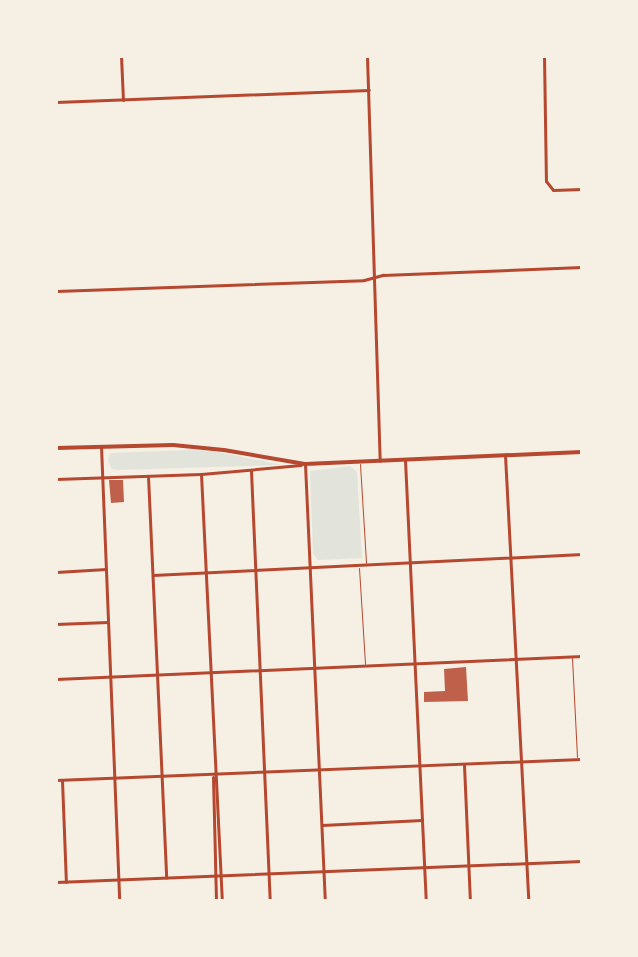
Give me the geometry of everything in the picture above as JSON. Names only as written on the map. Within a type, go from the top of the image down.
[{"type":"main road","points":[[56,448],[199,447],[305,464],[582,452]]},
{"type":"street","points":[[121,56],[123,101]]},
{"type":"street","points":[[367,56],[380,461]]},
{"type":"street","points":[[544,56],[546,181],[553,190],[582,189]]},
{"type":"street","points":[[56,102],[369,90]]},
{"type":"street","points":[[56,291],[582,267]]},
{"type":"street","points":[[101,446],[119,901]]},
{"type":"street","points":[[505,455],[528,901]]},
{"type":"street","points":[[405,460],[426,901]]},
{"type":"street","points":[[56,479],[251,471],[305,464],[325,901]]},
{"type":"street","points":[[251,471],[270,901]]},
{"type":"street","points":[[201,474],[214,774],[216,901]]},
{"type":"street","points":[[148,476],[166,878]]},
{"type":"street","points":[[153,575],[582,554]]},
{"type":"street","points":[[56,572],[106,569]]},
{"type":"street","points":[[56,624],[108,622]]},
{"type":"street","points":[[56,679],[582,656]]},
{"type":"street","points":[[56,780],[580,759]]},
{"type":"street","points":[[463,764],[470,901]]},
{"type":"street","points":[[214,774],[222,901]]},
{"type":"street","points":[[62,780],[66,882]]},
{"type":"street","points":[[322,825],[423,820]]},
{"type":"street","points":[[56,882],[582,861]]},
{"type":"lane","points":[[360,461],[366,565]]},
{"type":"lane","points":[[359,565],[365,664]]},
{"type":"lane","points":[[572,657],[580,759]]},
{"type":"shaded area","points":[[214,451],[282,465],[118,470],[112,469],[108,461],[110,453]]},
{"type":"shaded area","points":[[350,466],[357,472],[362,558],[318,560],[313,553],[310,471]]},
{"type":"building","points":[[109,480],[123,480],[124,502],[111,503]]},
{"type":"building","points":[[466,667],[468,701],[424,702],[424,692],[445,691],[444,669]]}]
